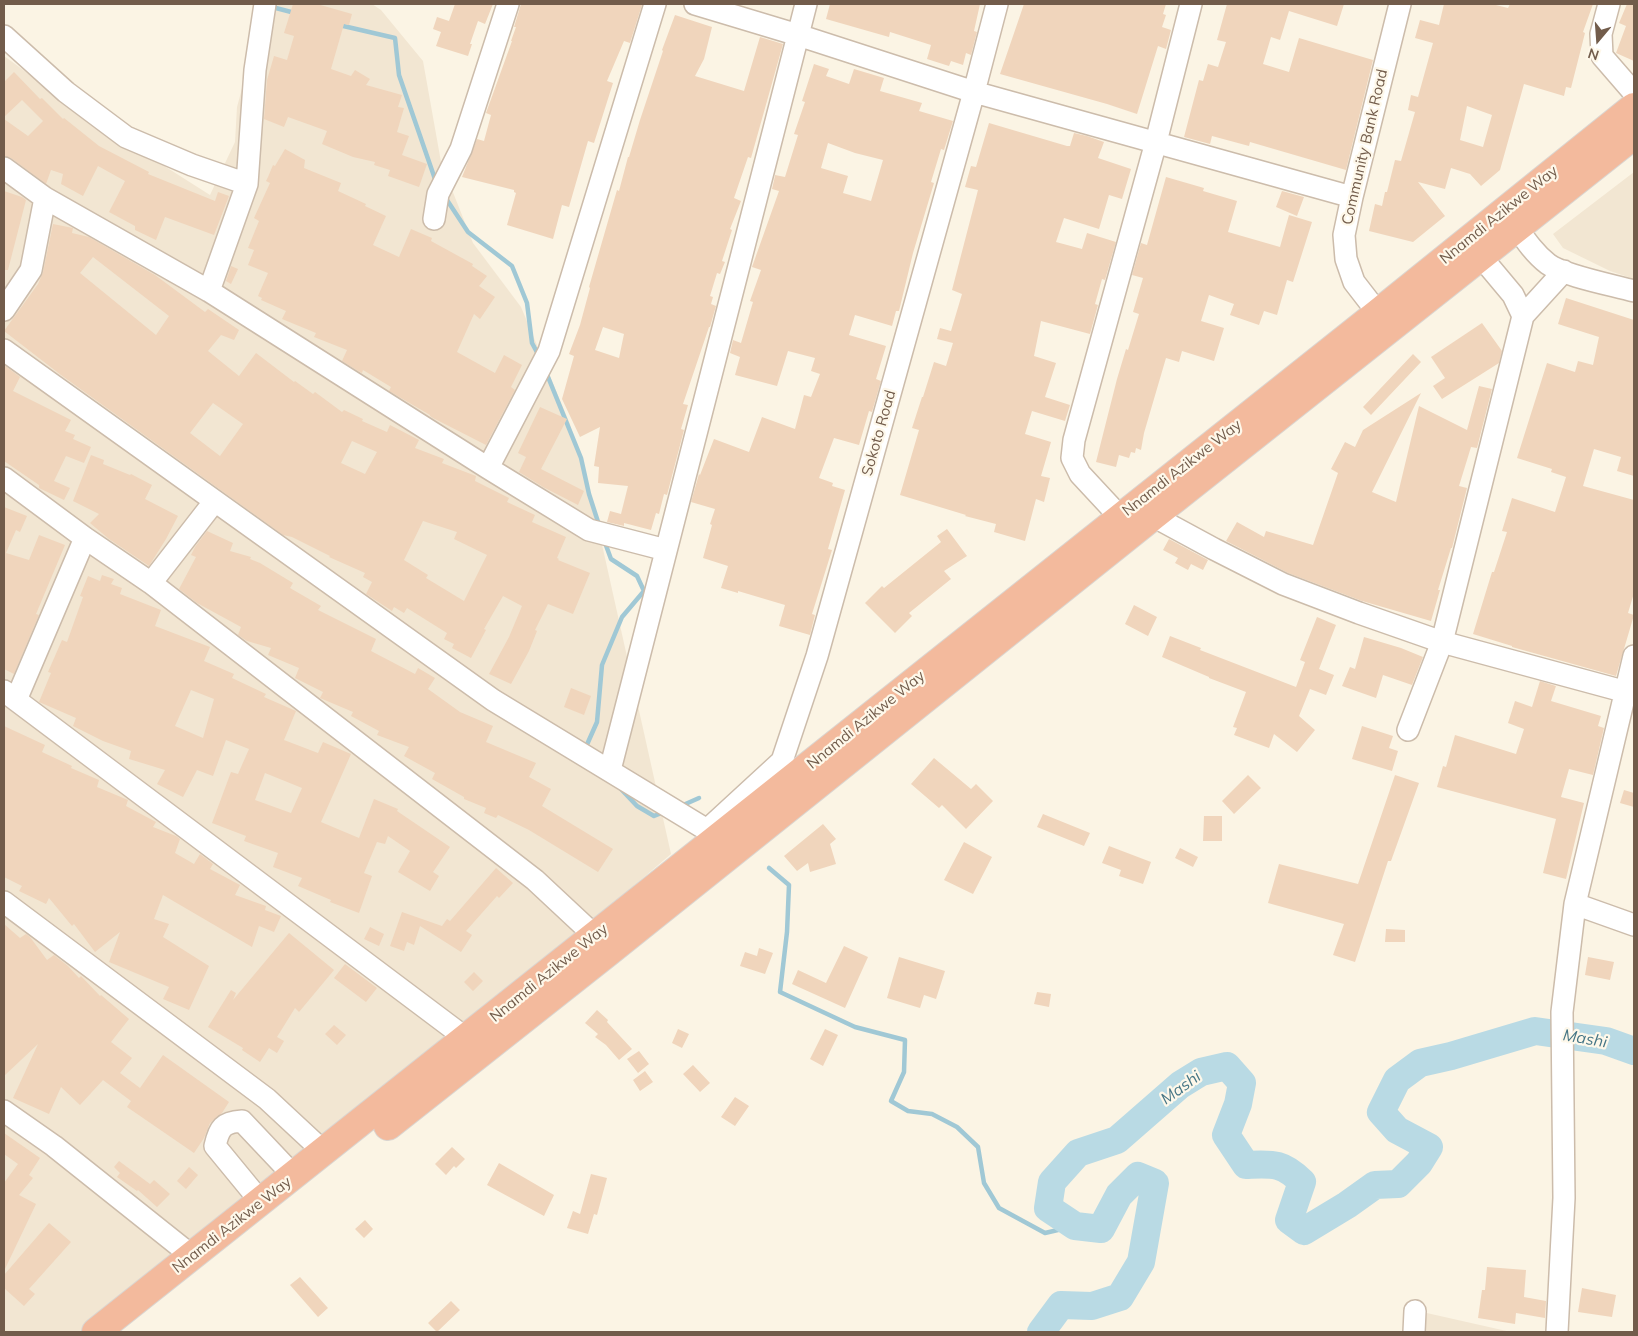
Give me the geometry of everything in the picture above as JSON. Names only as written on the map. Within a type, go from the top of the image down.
[{"type":"highway","name":"Nnamdi Azikwe Way","points":[[96,1332],[467,1038],[601,945],[1153,516],[1475,249],[1634,107]]},
{"type":"highway","name":"Nnamdi Azikwe Way","points":[[126,1332],[601,945],[1120,517],[1378,313],[1475,249],[1517,228],[1634,135]]},
{"type":"street","points":[[434,219],[438,194],[461,149],[508,4]]},
{"type":"street","points":[[488,468],[549,351],[655,4]]},
{"type":"street","points":[[695,4],[974,92],[1352,197]]},
{"type":"street","points":[[4,350],[493,700],[610,770],[806,4]]},
{"type":"street","name":"Sokoto Road","points":[[610,770],[707,830],[782,761],[817,656],[997,4]]},
{"type":"street","points":[[1120,517],[1080,474],[1072,458],[1074,440],[1156,142],[1191,4]]},
{"type":"street","name":"Community Bank Road","points":[[1378,313],[1354,282],[1346,259],[1344,235],[1400,4]]},
{"type":"street","points":[[1609,4],[1601,34],[1602,56],[1634,93]]},
{"type":"street","points":[[209,292],[247,184],[255,70],[264,8]]},
{"type":"street","points":[[4,36],[66,92],[126,137],[192,165],[247,184]]},
{"type":"street","points":[[4,168],[45,198],[209,292],[581,525],[595,532],[666,550]]},
{"type":"street","points":[[4,310],[31,270],[45,198]]},
{"type":"street","points":[[1517,228],[1531,248],[1549,265],[1564,272],[1634,291]]},
{"type":"street","points":[[1475,249],[1513,295],[1522,316]]},
{"type":"street","points":[[1408,730],[1442,642],[1522,316],[1564,272]]},
{"type":"street","points":[[4,478],[85,538],[151,583],[535,880],[601,945]]},
{"type":"street","points":[[151,583],[214,502]]},
{"type":"street","points":[[1153,516],[1283,584],[1442,642],[1630,692]]},
{"type":"street","points":[[85,538],[10,696],[467,1038]]},
{"type":"street","points":[[1557,1332],[1564,1198],[1562,1021],[1575,904],[1630,692],[1634,656]]},
{"type":"street","points":[[4,902],[267,1099],[324,1152]]},
{"type":"street","points":[[1575,904],[1634,925]]},
{"type":"street","points":[[4,1111],[54,1146],[192,1256]]},
{"type":"street","points":[[261,1202],[215,1146],[216,1138],[223,1126],[230,1122],[242,1121],[294,1176]]},
{"type":"shaded area","points":[[265,4],[372,4],[381,10],[423,61],[441,162],[473,243],[521,307],[570,424],[603,549],[671,854],[469,1027],[189,1242],[80,1332],[4,1332],[4,56],[95,122],[210,195],[235,142],[237,107]]},
{"type":"shaded area","points":[[1634,172],[1634,279],[1610,271],[1563,248],[1553,234]]},
{"type":"shaded area","points":[[1409,1309],[1511,1332],[1406,1332]]},
{"type":"building","points":[[293,4],[317,4],[352,14],[349,25],[344,24],[331,69],[351,76],[355,70],[370,79],[366,85],[402,95],[398,107],[404,108],[397,132],[409,136],[402,155],[427,164],[419,187],[388,176],[390,170],[374,165],[375,162],[353,157],[322,144],[327,131],[288,117],[284,127],[264,119],[267,80],[274,56],[287,60],[294,36],[284,33]]},
{"type":"building","points":[[455,4],[493,4],[485,24],[478,21],[468,56],[436,46],[441,32],[433,29],[437,17],[449,21]]},
{"type":"building","points":[[521,4],[642,5],[630,43],[624,41],[607,81],[613,83],[594,143],[588,141],[569,207],[562,205],[553,239],[507,225],[516,193],[514,190],[462,177],[477,139],[484,141],[491,115],[486,113],[512,41]]},
{"type":"building","points":[[830,4],[980,4],[974,31],[977,32],[971,55],[966,53],[963,65],[951,61],[949,66],[927,59],[931,45],[890,32],[889,37],[826,19]]},
{"type":"building","points":[[1024,4],[1166,4],[1163,14],[1166,15],[1162,27],[1171,30],[1166,49],[1158,46],[1137,114],[1000,74]]},
{"type":"building","points":[[1227,4],[1344,4],[1337,26],[1289,11],[1280,40],[1271,37],[1263,64],[1289,72],[1299,38],[1373,60],[1346,170],[1250,142],[1249,146],[1212,136],[1210,144],[1184,137],[1199,80],[1203,81],[1208,64],[1218,67],[1226,42],[1217,40]]},
{"type":"building","points":[[1444,4],[1492,4],[1508,8],[1510,4],[1593,4],[1583,32],[1585,33],[1571,88],[1566,87],[1564,96],[1524,84],[1500,170],[1481,186],[1470,174],[1451,168],[1445,189],[1418,182],[1445,216],[1413,242],[1369,231],[1375,204],[1382,206],[1395,160],[1401,161],[1415,112],[1408,110],[1411,95],[1418,97],[1433,43],[1415,38],[1420,20],[1439,25]],"holes":[[[1467,106],[1492,115],[1483,147],[1460,140]]]},
{"type":"building","points":[[1627,4],[1634,4],[1634,61],[1616,53],[1626,26],[1619,23]]},
{"type":"building","points":[[675,15],[712,27],[704,59],[695,76],[744,91],[760,37],[783,44],[751,158],[748,157],[734,198],[741,201],[730,229],[732,230],[722,261],[725,262],[720,274],[717,273],[710,296],[713,297],[711,304],[716,306],[683,404],[688,405],[681,429],[684,430],[667,495],[664,494],[659,514],[656,513],[651,530],[624,523],[624,526],[607,522],[610,511],[621,514],[628,486],[598,483],[599,467],[594,466],[600,427],[580,437],[562,399],[574,356],[569,354],[580,325],[617,190],[619,191],[662,50]],"holes":[[[603,327],[624,334],[619,358],[595,350]]]},
{"type":"building","points":[[814,64],[829,69],[826,76],[849,84],[854,69],[884,78],[880,91],[922,103],[919,111],[953,121],[944,150],[941,149],[931,182],[934,183],[913,253],[899,311],[896,311],[892,326],[855,315],[849,335],[886,346],[876,379],[881,381],[872,412],[869,411],[859,445],[834,438],[819,478],[833,483],[832,486],[845,490],[828,549],[832,550],[812,614],[815,615],[810,635],[779,626],[785,605],[721,588],[728,566],[703,558],[715,509],[691,502],[699,474],[714,439],[749,452],[762,417],[795,429],[804,395],[811,397],[820,374],[811,371],[815,358],[788,351],[777,386],[735,375],[740,357],[730,353],[733,340],[741,343],[753,302],[750,301],[761,270],[752,267],[779,191],[772,189],[775,175],[785,177],[798,135],[794,134],[805,102],[802,101]],"holes":[[[828,143],[855,153],[883,160],[871,201],[843,193],[848,176],[821,168]]]},
{"type":"building","points":[[14,72],[40,99],[42,98],[63,119],[99,146],[149,172],[148,174],[215,201],[218,192],[229,196],[214,235],[165,217],[156,240],[135,230],[135,226],[109,212],[125,181],[98,166],[83,196],[61,184],[63,174],[51,170],[46,184],[11,158],[4,156],[4,119],[28,136],[43,121],[22,100],[4,117],[4,82]]},
{"type":"building","points":[[989,123],[1067,146],[1070,146],[1074,133],[1087,136],[1104,142],[1098,158],[1131,169],[1122,199],[1109,195],[1099,229],[1064,218],[1056,242],[1082,249],[1087,233],[1116,242],[1105,280],[1102,279],[1095,304],[1098,305],[1090,334],[1041,321],[1034,356],[1056,363],[1045,397],[1070,405],[1065,421],[1032,411],[1025,434],[1051,442],[1041,476],[1050,478],[1044,502],[1036,499],[1025,541],[994,532],[996,524],[900,495],[919,430],[912,428],[934,362],[946,366],[953,343],[937,339],[940,328],[951,331],[962,294],[952,290],[978,190],[965,187],[971,166],[976,167]]},
{"type":"building","points":[[285,149],[305,160],[304,168],[341,183],[338,191],[386,216],[373,245],[399,257],[411,229],[432,238],[431,241],[473,264],[472,266],[487,276],[479,286],[495,297],[480,319],[474,314],[457,352],[495,373],[504,355],[522,365],[511,387],[515,390],[486,445],[433,418],[389,391],[391,387],[363,370],[362,373],[342,361],[347,350],[314,337],[316,333],[282,319],[286,311],[261,300],[262,298],[258,296],[268,273],[248,265],[254,250],[248,248],[259,221],[254,218],[270,183],[266,181],[273,165],[275,166]]},
{"type":"building","points":[[1166,177],[1204,188],[1203,191],[1237,201],[1228,232],[1280,247],[1289,215],[1312,222],[1293,282],[1287,280],[1277,315],[1264,311],[1259,325],[1230,315],[1234,304],[1209,295],[1201,321],[1224,328],[1214,361],[1182,351],[1179,362],[1166,358],[1144,433],[1141,450],[1136,448],[1135,453],[1131,452],[1129,458],[1119,455],[1116,467],[1096,462],[1117,379],[1139,314],[1133,312],[1143,278],[1132,275],[1141,243],[1147,245]]},
{"type":"building","points":[[4,191],[26,200],[8,270],[4,270]]},
{"type":"building","points":[[1282,191],[1304,197],[1297,216],[1276,207]]},
{"type":"building","points":[[53,224],[73,228],[72,233],[89,237],[155,275],[205,312],[208,309],[239,330],[234,340],[221,335],[208,351],[239,376],[256,353],[294,382],[313,394],[315,392],[342,412],[344,410],[363,419],[362,421],[387,432],[390,425],[419,440],[415,448],[444,459],[442,463],[476,476],[475,481],[509,498],[507,502],[535,515],[532,522],[566,537],[557,558],[558,560],[590,573],[573,614],[548,604],[535,630],[537,631],[529,651],[511,684],[489,674],[509,637],[522,606],[503,596],[484,629],[486,630],[471,658],[452,648],[454,644],[444,639],[447,633],[407,608],[404,613],[394,607],[392,611],[366,594],[372,582],[363,577],[365,573],[329,557],[292,537],[283,535],[61,375],[4,331],[38,284],[43,272]],"holes":[[[93,257],[169,316],[156,335],[80,273]],[[213,403],[243,424],[220,456],[190,433]],[[352,441],[377,452],[365,474],[341,463]],[[423,521],[457,532],[454,539],[487,555],[464,601],[426,578],[428,575],[404,560]]]},
{"type":"building","points":[[231,266],[238,269],[231,284],[226,281]]},
{"type":"building","points":[[1566,298],[1634,320],[1634,476],[1617,471],[1621,457],[1594,449],[1583,486],[1634,500],[1634,593],[1628,613],[1634,615],[1616,676],[1473,634],[1492,572],[1494,572],[1507,532],[1502,531],[1512,498],[1555,512],[1566,477],[1551,472],[1552,469],[1517,458],[1547,363],[1575,372],[1578,361],[1593,365],[1599,337],[1558,324]]},
{"type":"building","points":[[1482,323],[1502,351],[1499,363],[1442,399],[1433,386],[1445,378],[1431,357]]},
{"type":"building","points":[[1413,354],[1421,362],[1371,415],[1363,407]]},
{"type":"building","points":[[4,365],[20,377],[13,391],[71,420],[65,431],[75,435],[73,439],[91,447],[84,463],[66,456],[54,481],[70,488],[64,500],[39,488],[39,485],[4,461]]},
{"type":"building","points":[[1479,386],[1492,389],[1477,448],[1471,447],[1459,486],[1467,488],[1431,621],[1362,601],[1288,573],[1226,541],[1237,522],[1264,537],[1266,531],[1313,545],[1338,473],[1331,469],[1345,442],[1355,447],[1363,430],[1421,393],[1372,492],[1396,502],[1419,406],[1467,430]]},
{"type":"building","points":[[540,407],[567,419],[541,469],[584,491],[578,505],[519,472],[526,457],[518,453]]},
{"type":"building","points":[[91,455],[104,460],[103,464],[131,474],[152,485],[145,499],[178,516],[149,566],[109,539],[90,523],[99,514],[73,501]]},
{"type":"building","points":[[4,507],[27,516],[20,532],[16,530],[6,553],[29,560],[39,535],[65,545],[36,614],[39,615],[14,674],[4,669]]},
{"type":"building","points":[[947,529],[967,556],[944,571],[951,579],[909,613],[912,616],[895,633],[865,603],[882,586],[884,588],[941,542],[937,536]]},
{"type":"building","points":[[207,531],[233,543],[230,551],[251,557],[250,559],[293,583],[290,588],[321,606],[318,610],[376,639],[371,651],[415,674],[418,668],[435,678],[428,689],[460,712],[493,726],[486,742],[536,763],[529,777],[551,789],[542,806],[613,849],[598,872],[529,830],[498,815],[496,818],[484,813],[486,808],[464,799],[464,797],[432,779],[435,773],[404,756],[409,747],[377,735],[379,731],[351,716],[353,712],[320,698],[323,692],[295,678],[299,668],[268,655],[271,648],[247,641],[238,635],[241,627],[197,603],[179,589],[196,557],[191,555]]},
{"type":"building","points":[[1169,539],[1208,560],[1203,570],[1191,564],[1188,570],[1175,563],[1178,558],[1163,550]]},
{"type":"building","points":[[102,575],[114,579],[111,584],[122,588],[120,594],[161,610],[155,626],[210,647],[204,661],[234,674],[232,678],[266,694],[264,697],[296,711],[284,740],[318,753],[323,742],[351,754],[321,822],[359,838],[374,799],[398,809],[397,811],[450,847],[433,872],[439,876],[430,891],[398,872],[410,851],[388,836],[385,844],[377,842],[364,873],[372,876],[359,913],[330,902],[331,900],[298,886],[302,878],[273,867],[278,853],[244,841],[246,836],[212,823],[231,772],[238,774],[249,749],[226,740],[213,776],[197,770],[183,797],[157,784],[165,770],[129,759],[131,751],[103,741],[73,726],[76,718],[39,702],[51,673],[48,672],[62,640],[67,642],[83,597],[80,596],[88,576],[100,581]],"holes":[[[191,690],[214,699],[203,738],[175,726]],[[265,773],[302,788],[291,813],[255,800]]]},
{"type":"building","points":[[1134,605],[1157,617],[1148,636],[1125,624]]},
{"type":"building","points":[[1317,617],[1336,625],[1319,669],[1334,675],[1326,695],[1310,689],[1299,716],[1315,730],[1297,752],[1274,734],[1269,748],[1234,735],[1237,728],[1233,727],[1246,692],[1162,657],[1170,636],[1201,648],[1200,650],[1296,687],[1305,662],[1300,660]]},
{"type":"building","points":[[1364,637],[1423,657],[1412,685],[1383,675],[1376,698],[1342,686],[1350,667],[1355,669]]},
{"type":"building","points":[[1540,681],[1556,686],[1551,701],[1601,716],[1598,726],[1604,728],[1593,775],[1569,769],[1561,797],[1584,803],[1566,879],[1543,873],[1556,819],[1437,787],[1443,766],[1446,767],[1455,735],[1516,754],[1524,729],[1508,723],[1515,701],[1532,707]]},
{"type":"building","points":[[571,688],[591,696],[584,715],[564,707]]},
{"type":"building","points":[[4,726],[45,745],[42,752],[72,766],[71,768],[99,780],[97,787],[128,800],[126,806],[156,822],[153,827],[180,839],[175,853],[194,864],[200,854],[213,864],[210,869],[240,885],[235,895],[266,906],[265,910],[281,916],[274,932],[259,926],[252,947],[163,895],[154,919],[169,924],[163,937],[209,966],[189,1010],[163,999],[169,987],[109,962],[120,932],[95,952],[74,924],[72,926],[49,898],[46,904],[19,891],[22,886],[4,877]]},
{"type":"building","points":[[1362,726],[1393,736],[1389,748],[1398,751],[1392,771],[1352,759]]},
{"type":"building","points":[[934,758],[971,789],[976,784],[993,801],[966,829],[942,805],[939,808],[911,784]]},
{"type":"building","points":[[1248,775],[1261,788],[1234,814],[1222,801]]},
{"type":"building","points":[[1395,775],[1419,783],[1391,861],[1388,861],[1355,962],[1333,955],[1344,924],[1268,903],[1279,864],[1358,884]]},
{"type":"building","points":[[1624,790],[1634,793],[1634,807],[1620,803]]},
{"type":"building","points":[[1043,814],[1090,833],[1084,846],[1037,827]]},
{"type":"building","points":[[1204,816],[1222,816],[1222,841],[1203,841]]},
{"type":"building","points":[[823,824],[836,839],[830,844],[836,864],[810,872],[808,863],[797,871],[784,856]]},
{"type":"building","points":[[964,842],[992,857],[973,894],[944,880]]},
{"type":"building","points":[[1109,846],[1151,862],[1143,884],[1119,876],[1121,870],[1102,863]]},
{"type":"building","points":[[1180,848],[1198,857],[1193,867],[1175,858]]},
{"type":"building","points":[[496,868],[513,883],[499,898],[497,896],[466,931],[472,935],[461,952],[420,926],[414,945],[407,942],[404,951],[390,946],[402,912],[442,926],[447,919],[450,921]]},
{"type":"building","points":[[4,924],[20,938],[26,934],[30,937],[47,960],[54,955],[79,978],[81,976],[100,996],[129,1019],[111,1042],[132,1058],[120,1073],[140,1088],[163,1055],[229,1102],[222,1113],[210,1123],[204,1138],[194,1153],[127,1107],[131,1101],[103,1080],[80,1105],[61,1087],[49,1114],[13,1098],[38,1044],[4,1076]]},
{"type":"building","points":[[370,927],[384,934],[379,946],[364,939]]},
{"type":"building","points":[[1386,929],[1405,930],[1405,942],[1385,942]]},
{"type":"building","points":[[289,933],[334,970],[299,1012],[295,1008],[277,1037],[284,1041],[277,1053],[269,1048],[260,1062],[242,1050],[243,1048],[208,1027],[231,990],[236,993],[233,1000]]},
{"type":"building","points":[[844,946],[868,957],[845,1008],[792,984],[798,970],[826,983]]},
{"type":"building","points":[[759,948],[773,953],[765,974],[740,966],[745,952],[757,956]]},
{"type":"building","points":[[899,957],[945,971],[936,999],[924,995],[920,1008],[887,998]]},
{"type":"building","points":[[1588,957],[1614,962],[1610,980],[1585,975]]},
{"type":"building","points":[[345,964],[377,988],[366,1002],[334,978]]},
{"type":"building","points":[[474,972],[483,981],[473,991],[464,982]]},
{"type":"building","points":[[1037,992],[1051,994],[1049,1007],[1034,1004]]},
{"type":"building","points":[[597,1010],[608,1020],[607,1022],[632,1049],[619,1060],[606,1045],[595,1037],[598,1034],[585,1023]]},
{"type":"building","points":[[334,1025],[346,1035],[337,1045],[325,1034]]},
{"type":"building","points":[[678,1029],[689,1034],[682,1048],[672,1043]]},
{"type":"building","points":[[825,1029],[838,1035],[823,1066],[810,1059]]},
{"type":"building","points":[[639,1051],[649,1064],[638,1073],[627,1059]]},
{"type":"building","points":[[693,1065],[710,1083],[700,1092],[683,1074]]},
{"type":"building","points":[[645,1071],[653,1082],[640,1091],[633,1080]]},
{"type":"building","points":[[735,1097],[749,1106],[735,1126],[721,1117]]},
{"type":"building","points":[[4,1133],[40,1158],[29,1175],[33,1178],[19,1195],[36,1204],[4,1271],[4,1183],[18,1164],[4,1154]]},
{"type":"building","points":[[452,1147],[465,1159],[456,1168],[454,1166],[446,1175],[435,1164]]},
{"type":"building","points":[[119,1161],[150,1184],[154,1180],[170,1194],[157,1207],[138,1190],[117,1177],[120,1173],[114,1167]]},
{"type":"building","points":[[499,1163],[554,1195],[544,1216],[487,1185]]},
{"type":"building","points":[[189,1167],[198,1175],[186,1189],[177,1181]]},
{"type":"building","points":[[591,1174],[607,1178],[597,1215],[594,1214],[588,1234],[567,1228],[573,1211],[580,1214]]},
{"type":"building","points":[[365,1220],[373,1229],[364,1238],[355,1229]]},
{"type":"building","points":[[49,1223],[71,1242],[29,1289],[35,1294],[24,1306],[4,1288],[4,1275]]},
{"type":"building","points":[[1487,1267],[1526,1270],[1524,1297],[1546,1301],[1545,1318],[1516,1313],[1515,1324],[1478,1318],[1482,1290],[1485,1290]]},
{"type":"building","points":[[300,1277],[328,1308],[318,1317],[290,1285]]},
{"type":"building","points":[[1582,1288],[1616,1295],[1612,1317],[1578,1312]]},
{"type":"building","points":[[451,1301],[460,1310],[437,1332],[428,1323]]},
{"type":"waterway","points":[[272,7],[295,13]]},
{"type":"waterway","points":[[339,25],[395,38],[399,75],[436,182]]},
{"type":"waterway","points":[[445,197],[468,232],[512,266],[527,303],[532,343],[539,356]]},
{"type":"waterway","points":[[546,372],[581,458],[589,494],[599,525]]},
{"type":"waterway","points":[[585,749],[597,722],[602,665],[622,617],[644,591],[637,576],[611,559],[604,540]]},
{"type":"waterway","points":[[620,788],[637,806],[654,816],[664,812]]},
{"type":"waterway","points":[[681,806],[699,798]]},
{"type":"waterway","points":[[769,868],[789,885],[787,932],[780,992],[855,1027],[905,1040],[904,1072],[891,1101],[908,1111],[932,1114],[957,1127],[978,1147],[984,1183],[999,1208],[1045,1233],[1075,1226]]},
{"type":"waterway","name":"Mashi","points":[[1041,1332],[1061,1305],[1092,1306],[1120,1297],[1141,1262],[1155,1183],[1138,1176],[1119,1195],[1101,1229],[1075,1226],[1048,1208],[1052,1182],[1078,1153],[1117,1140],[1180,1085],[1201,1072],[1227,1066],[1242,1083],[1238,1104],[1226,1135],[1246,1165],[1263,1164],[1276,1166],[1295,1175],[1302,1182],[1289,1220],[1304,1231],[1347,1205],[1375,1185],[1398,1184],[1419,1163],[1429,1147],[1397,1130],[1381,1112],[1397,1080],[1420,1063],[1451,1056],[1535,1031],[1606,1041],[1634,1051]]}]
